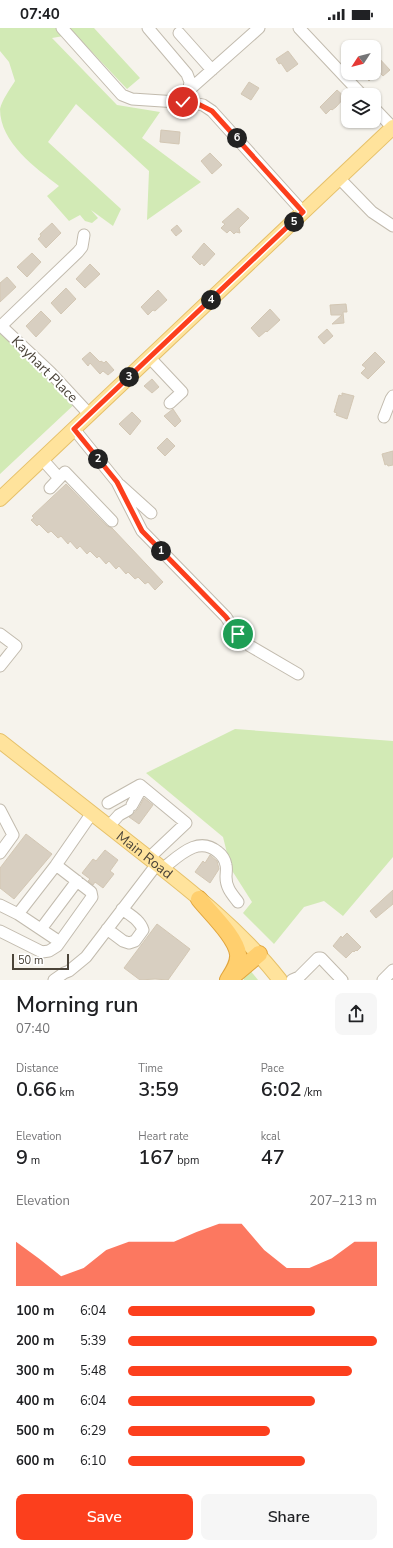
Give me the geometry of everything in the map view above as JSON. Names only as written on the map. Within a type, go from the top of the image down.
[{"type":"highway","points":[[199,899],[230,937],[236,949],[237,962],[228,980]]},
{"type":"highway","points":[[228,980],[262,957]]},
{"type":"highway","points":[[243,980],[262,957]]},
{"type":"main road","points":[[0,499],[393,128]]},
{"type":"main road","name":"Main Road","points":[[0,741],[109,826],[199,899],[240,934],[262,957],[280,980]]},
{"type":"street","points":[[62,28],[122,95],[132,99],[198,104],[212,111],[303,212]]},
{"type":"street","points":[[148,28],[187,74],[190,82],[186,103]]},
{"type":"street","points":[[157,38],[162,28]]},
{"type":"street","points":[[188,91],[259,28]]},
{"type":"street","points":[[299,28],[355,88]]},
{"type":"street","points":[[165,48],[181,31],[212,70]]},
{"type":"street","points":[[381,115],[393,128]]},
{"type":"street","points":[[339,178],[372,212],[393,226]]},
{"type":"street","points":[[1,325],[78,252],[82,247],[84,235]]},
{"type":"street","name":"Kayhart Place","points":[[1,325],[50,372],[90,415]]},
{"type":"street","points":[[150,358],[182,392],[170,403]]},
{"type":"street","points":[[384,417],[393,396]]},
{"type":"street","points":[[74,429],[117,482],[151,513]]},
{"type":"street","points":[[42,459],[60,478]]},
{"type":"street","points":[[50,488],[65,472],[112,521]]},
{"type":"street","points":[[117,482],[142,531],[226,617],[238,634],[258,652],[279,662],[298,674]]},
{"type":"street","points":[[0,634],[16,646],[0,666]]},
{"type":"street","points":[[54,980],[64,973],[68,976],[86,957],[186,823],[140,786],[109,826]]},
{"type":"street","points":[[108,803],[126,806]]},
{"type":"street","points":[[0,810],[13,835],[0,853]]},
{"type":"street","points":[[18,914],[56,865],[92,813]]},
{"type":"street","points":[[156,864],[200,845],[206,845],[213,848],[222,856],[226,865],[228,888],[238,902]]},
{"type":"street","points":[[0,932],[42,952],[49,951],[60,942],[92,897],[91,892],[56,865]]},
{"type":"street","points":[[41,929],[77,881]]},
{"type":"street","points":[[0,905],[18,914],[60,942]]},
{"type":"street","points":[[107,929],[129,943],[138,937],[143,930],[142,926],[138,921],[122,909]]},
{"type":"street","points":[[292,980],[299,977],[316,960],[322,958],[342,980]]},
{"type":"street","points":[[383,980],[393,970]]},
{"type":"green space","points":[[0,28],[94,28],[140,78],[127,89],[75,34],[52,38],[117,105],[160,112],[142,138],[201,182],[147,220],[149,171],[76,104],[48,142],[121,209],[113,226],[91,210],[98,218],[92,223],[85,221],[80,215],[69,221],[47,196],[59,186],[21,154],[6,133],[0,109],[6,95],[15,81],[9,62],[0,51]]},
{"type":"green space","points":[[0,329],[79,400],[0,474]]},
{"type":"green space","points":[[235,729],[393,741],[393,857],[343,916],[324,901],[304,907],[274,944],[243,913],[252,902],[231,869],[223,837],[146,773]]},
{"type":"green space","points":[[240,958],[258,980],[244,980]]},
{"type":"building","points":[[288,51],[298,64],[287,72],[281,63],[279,64],[276,59]]},
{"type":"building","points":[[381,60],[390,70],[383,76],[381,74]]},
{"type":"building","points":[[249,82],[259,88],[251,100],[241,94]]},
{"type":"building","points":[[337,90],[341,94],[341,101],[326,114],[320,107]]},
{"type":"building","points":[[161,130],[180,132],[179,144],[160,142]]},
{"type":"building","points":[[210,153],[222,165],[212,174],[201,161]]},
{"type":"building","points":[[238,208],[249,218],[239,228],[240,233],[236,232],[234,234],[230,230],[227,233],[221,228],[225,224],[222,222]]},
{"type":"building","points":[[52,223],[61,233],[46,248],[38,239],[41,236],[40,234]]},
{"type":"building","points":[[177,225],[182,231],[176,236],[171,230]]},
{"type":"building","points":[[204,243],[215,254],[204,266],[202,263],[200,265],[192,257]]},
{"type":"building","points":[[32,253],[41,262],[27,277],[17,267]]},
{"type":"building","points":[[90,264],[100,274],[85,288],[76,279]]},
{"type":"building","points":[[7,277],[16,287],[0,302],[0,283]]},
{"type":"building","points":[[66,288],[76,299],[61,314],[51,303]]},
{"type":"building","points":[[158,290],[167,300],[148,315],[141,307]]},
{"type":"building","points":[[346,304],[347,312],[343,312],[344,323],[332,324],[342,315],[331,315],[330,305]]},
{"type":"building","points":[[270,309],[280,320],[259,337],[251,328]]},
{"type":"building","points":[[41,311],[51,321],[36,337],[26,326]]},
{"type":"building","points":[[327,329],[333,336],[324,344],[318,337]]},
{"type":"building","points":[[90,352],[100,362],[101,361],[104,363],[106,361],[114,370],[108,375],[103,371],[100,374],[90,363],[88,366],[82,359]]},
{"type":"building","points":[[375,352],[385,362],[368,379],[361,373],[366,368],[362,365]]},
{"type":"building","points":[[152,379],[159,387],[152,393],[144,386]]},
{"type":"building","points":[[342,393],[354,396],[347,419],[336,415],[337,413],[334,412],[339,395],[342,396]]},
{"type":"building","points":[[173,409],[181,421],[175,427],[164,416]]},
{"type":"building","points":[[132,412],[141,421],[130,435],[119,424]]},
{"type":"building","points":[[167,438],[175,446],[165,456],[157,448]]},
{"type":"building","points":[[393,451],[393,465],[385,465],[382,454]]},
{"type":"building","points":[[66,484],[107,526],[112,528],[163,582],[155,590],[148,582],[145,584],[138,577],[135,579],[128,572],[126,574],[119,566],[116,569],[109,561],[106,564],[99,556],[97,558],[90,551],[87,554],[80,546],[77,549],[70,541],[68,544],[61,536],[58,538],[51,531],[48,533],[39,524],[37,526],[31,520],[34,518],[32,516]]},
{"type":"building","points":[[144,798],[153,805],[139,824],[129,817],[138,809]]},
{"type":"building","points":[[26,834],[52,854],[14,899],[0,888],[0,868]]},
{"type":"building","points":[[105,850],[118,860],[110,871],[114,874],[103,888],[95,882],[93,885],[88,881],[90,879],[82,873],[93,859],[96,861]]},
{"type":"building","points":[[210,855],[217,861],[219,869],[210,883],[195,872],[203,861],[205,863]]},
{"type":"building","points":[[393,890],[393,904],[376,918],[370,911]]},
{"type":"building","points":[[157,924],[190,949],[168,980],[140,980],[124,968]]},
{"type":"building","points":[[347,933],[361,947],[357,951],[353,951],[346,958],[333,946],[341,936],[342,938]]},
{"type":"route","points":[[183,102],[203,105],[212,111],[303,212],[74,429],[117,482],[142,531],[226,617],[238,634]]}]
